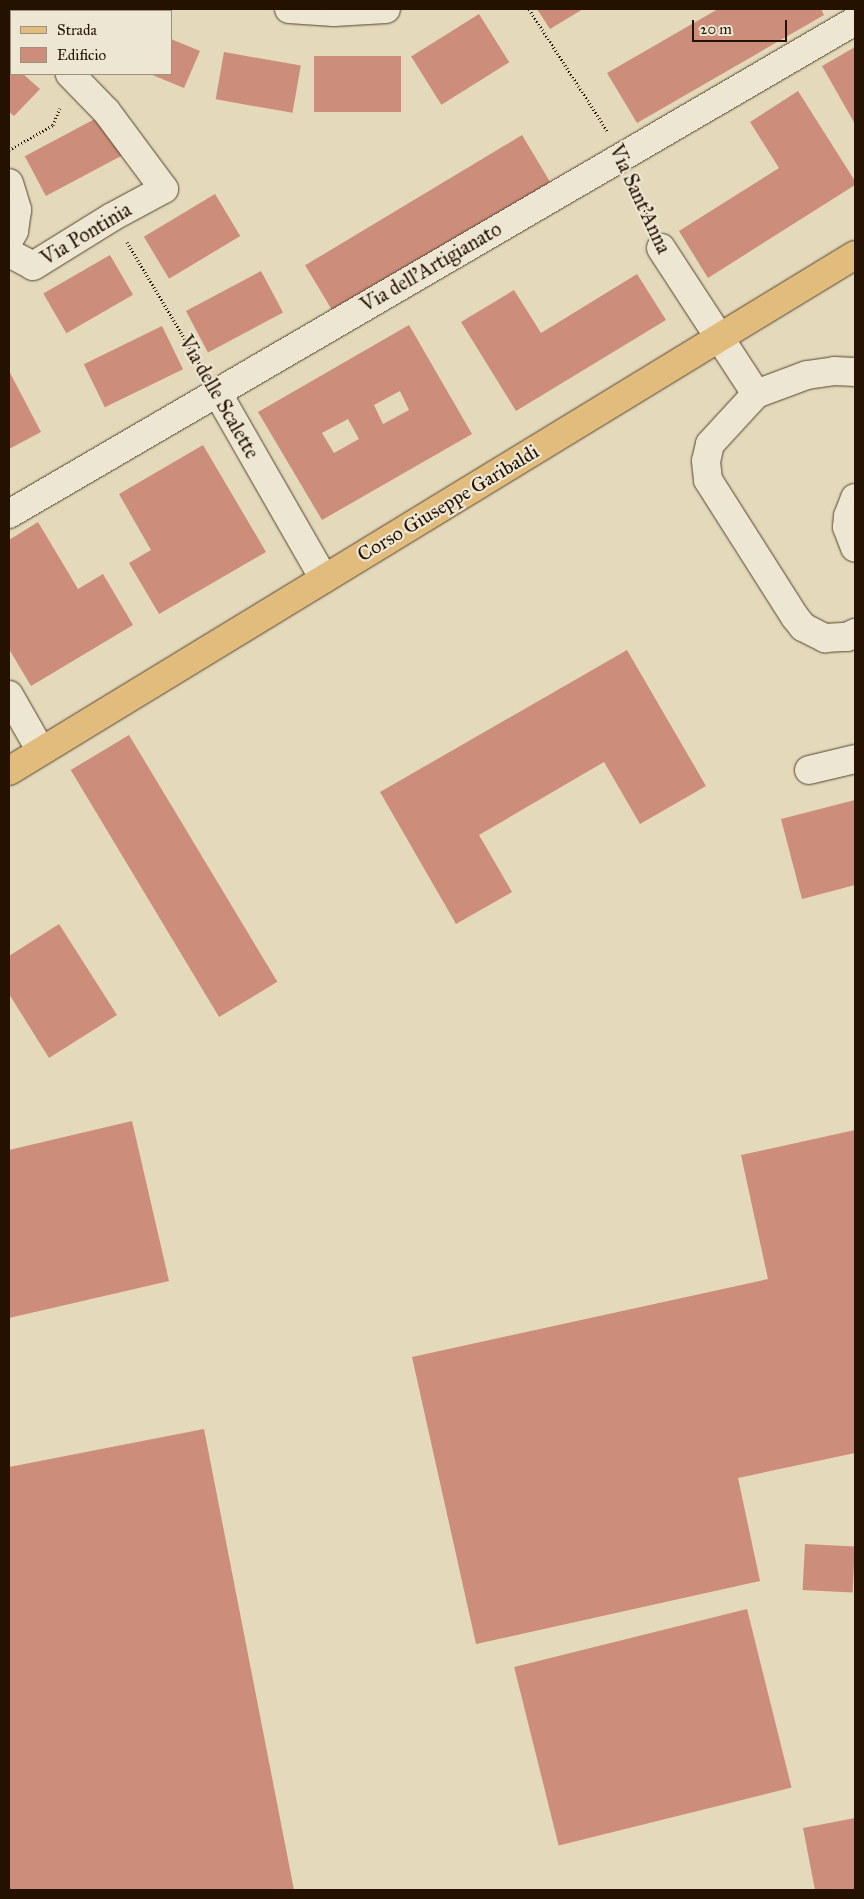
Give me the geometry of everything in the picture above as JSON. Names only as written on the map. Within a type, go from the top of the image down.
[{"type":"main road","name":"Corso Giuseppe Garibaldi","points":[[9,771],[855,255]]},
{"type":"street","points":[[289,9],[334,12],[386,9]]},
{"type":"street","name":"Via dell'Artigianato","points":[[9,514],[622,155],[855,21]]},
{"type":"street","name":"Via Pontinia","points":[[9,253],[33,266],[112,217],[164,189],[106,111],[72,75]]},
{"type":"street","name":"Via Pontinia","points":[[9,183],[17,210],[14,231],[9,240]]},
{"type":"street","name":"Via Sant'Anna","points":[[661,248],[756,394]]},
{"type":"street","points":[[855,372],[834,371],[807,375],[756,394],[710,444],[706,461],[708,480],[790,609],[803,626],[825,638],[847,637],[855,633]]},
{"type":"street","name":"Via delle Scalette","points":[[217,392],[324,579]]},
{"type":"street","points":[[855,498],[848,516],[848,527],[855,548]]},
{"type":"street","points":[[9,695],[41,751]]},
{"type":"street","points":[[809,770],[855,759]]},
{"type":"path","name":"Via Sant'Anna","points":[[529,9],[622,155],[661,248]]},
{"type":"path","points":[[9,150],[53,125],[72,75]]},
{"type":"path","name":"Via delle Scalette","points":[[112,217],[217,392]]},
{"type":"building","points":[[43,9],[87,9],[87,10]]},
{"type":"building","points":[[537,9],[583,9],[550,29]]},
{"type":"building","points":[[718,9],[821,9],[824,15],[637,123],[607,73]]},
{"type":"building","points":[[479,14],[509,62],[441,105],[411,56]]},
{"type":"building","points":[[172,39],[200,51],[184,88],[152,75],[172,75]]},
{"type":"building","points":[[855,47],[855,124],[822,66]]},
{"type":"building","points":[[224,52],[301,66],[292,113],[216,99]]},
{"type":"building","points":[[314,56],[401,56],[401,112],[314,112]]},
{"type":"building","points":[[9,60],[10,75],[24,75],[40,89],[14,116],[9,112]]},
{"type":"building","points":[[798,91],[855,181],[855,185],[708,278],[679,231],[779,168],[750,122]]},
{"type":"building","points":[[106,113],[127,153],[46,196],[25,156]]},
{"type":"building","points":[[522,135],[550,182],[333,312],[305,265]]},
{"type":"building","points":[[215,194],[240,236],[169,279],[144,237]]},
{"type":"building","points":[[110,255],[133,295],[66,333],[43,294]]},
{"type":"building","points":[[261,271],[283,312],[208,352],[186,311]]},
{"type":"building","points":[[637,274],[666,320],[516,411],[461,322],[514,290],[541,333]]},
{"type":"building","points":[[409,325],[472,434],[322,520],[258,412]],"holes":[[[400,391],[409,410],[383,424],[374,405]],[[348,419],[359,439],[334,453],[322,433]]]},
{"type":"building","points":[[162,326],[183,369],[105,407],[84,364]]},
{"type":"building","points":[[9,371],[41,432],[9,449]]},
{"type":"building","points":[[203,445],[266,552],[159,614],[129,563],[151,550],[119,494]]},
{"type":"building","points":[[38,522],[78,589],[103,574],[133,625],[31,686],[9,649],[9,540]]},
{"type":"building","points":[[627,650],[706,786],[640,824],[604,762],[479,835],[512,892],[456,924],[380,792]]},
{"type":"building","points":[[129,735],[277,982],[219,1017],[71,770]]},
{"type":"building","points":[[855,800],[855,885],[802,899],[781,819]]},
{"type":"building","points":[[59,924],[117,1015],[49,1058],[9,994],[9,956]]},
{"type":"building","points":[[132,1121],[169,1281],[9,1318],[9,1150]]},
{"type":"building","points":[[855,1130],[855,1453],[738,1478],[760,1581],[476,1644],[412,1357],[768,1279],[741,1155]]},
{"type":"building","points":[[204,1429],[294,1890],[9,1890],[9,1467]]},
{"type":"building","points":[[805,1544],[855,1547],[853,1593],[803,1590]]},
{"type":"building","points":[[747,1609],[792,1788],[559,1846],[514,1667]]},
{"type":"building","points":[[855,1818],[855,1890],[815,1890],[803,1828]]}]
